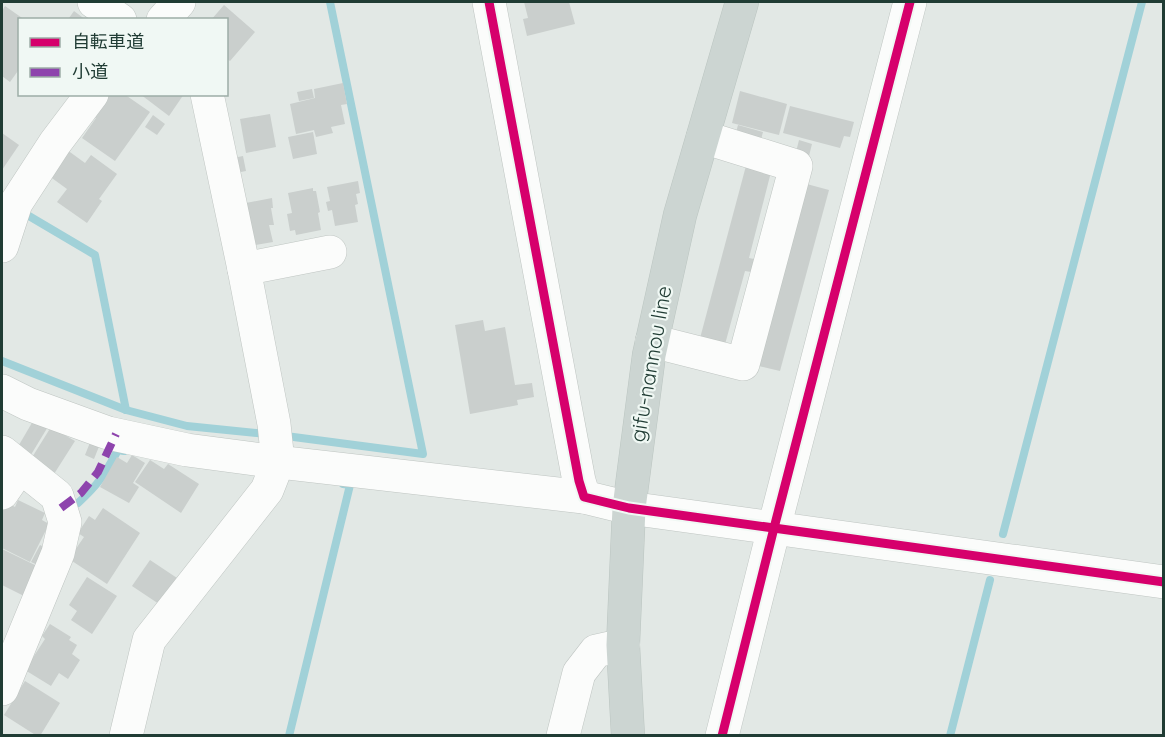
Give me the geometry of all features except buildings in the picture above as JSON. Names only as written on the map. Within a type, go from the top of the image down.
[{"type":"main road","name":"gifu-nannou line","points":[[628,735],[624,645],[628,508],[649,355],[680,215],[742,2]]},
{"type":"street","points":[[94,2],[117,18]]},
{"type":"street","points":[[165,18],[179,2]]},
{"type":"street","points":[[489,2],[579,481],[584,497]]},
{"type":"street","points":[[723,735],[910,2]]},
{"type":"street","points":[[2,246],[7,213],[90,96]]},
{"type":"street","points":[[126,735],[149,640],[267,490],[278,462],[274,424],[207,96]]},
{"type":"street","points":[[652,341],[743,364],[796,166],[703,137]]},
{"type":"street","points":[[244,269],[330,252]]},
{"type":"street","points":[[2,391],[28,404],[108,433],[187,450],[584,497],[628,508],[1164,582]]},
{"type":"street","points":[[2,493],[11,459],[57,496],[65,522],[58,553],[2,689]]},
{"type":"street","points":[[563,735],[579,673],[596,651],[624,645]]},
{"type":"waterway","points":[[286,436],[423,454],[330,2]]},
{"type":"waterway","points":[[1003,534],[1142,2]]},
{"type":"waterway","points":[[29,216],[95,255],[126,410]]},
{"type":"waterway","points":[[2,361],[126,410],[187,426],[266,434]]},
{"type":"waterway","points":[[78,503],[101,479],[118,450],[124,451]]},
{"type":"waterway","points":[[289,736],[350,485],[343,484]]},
{"type":"waterway","points":[[950,736],[990,580]]},
{"type":"marked path","points":[[61,508],[81,493],[98,472],[116,434]]},
{"type":"cycle path","points":[[489,2],[579,481],[584,497],[629,508],[1164,582]]},
{"type":"cycle path","points":[[722,736],[910,2]]}]
